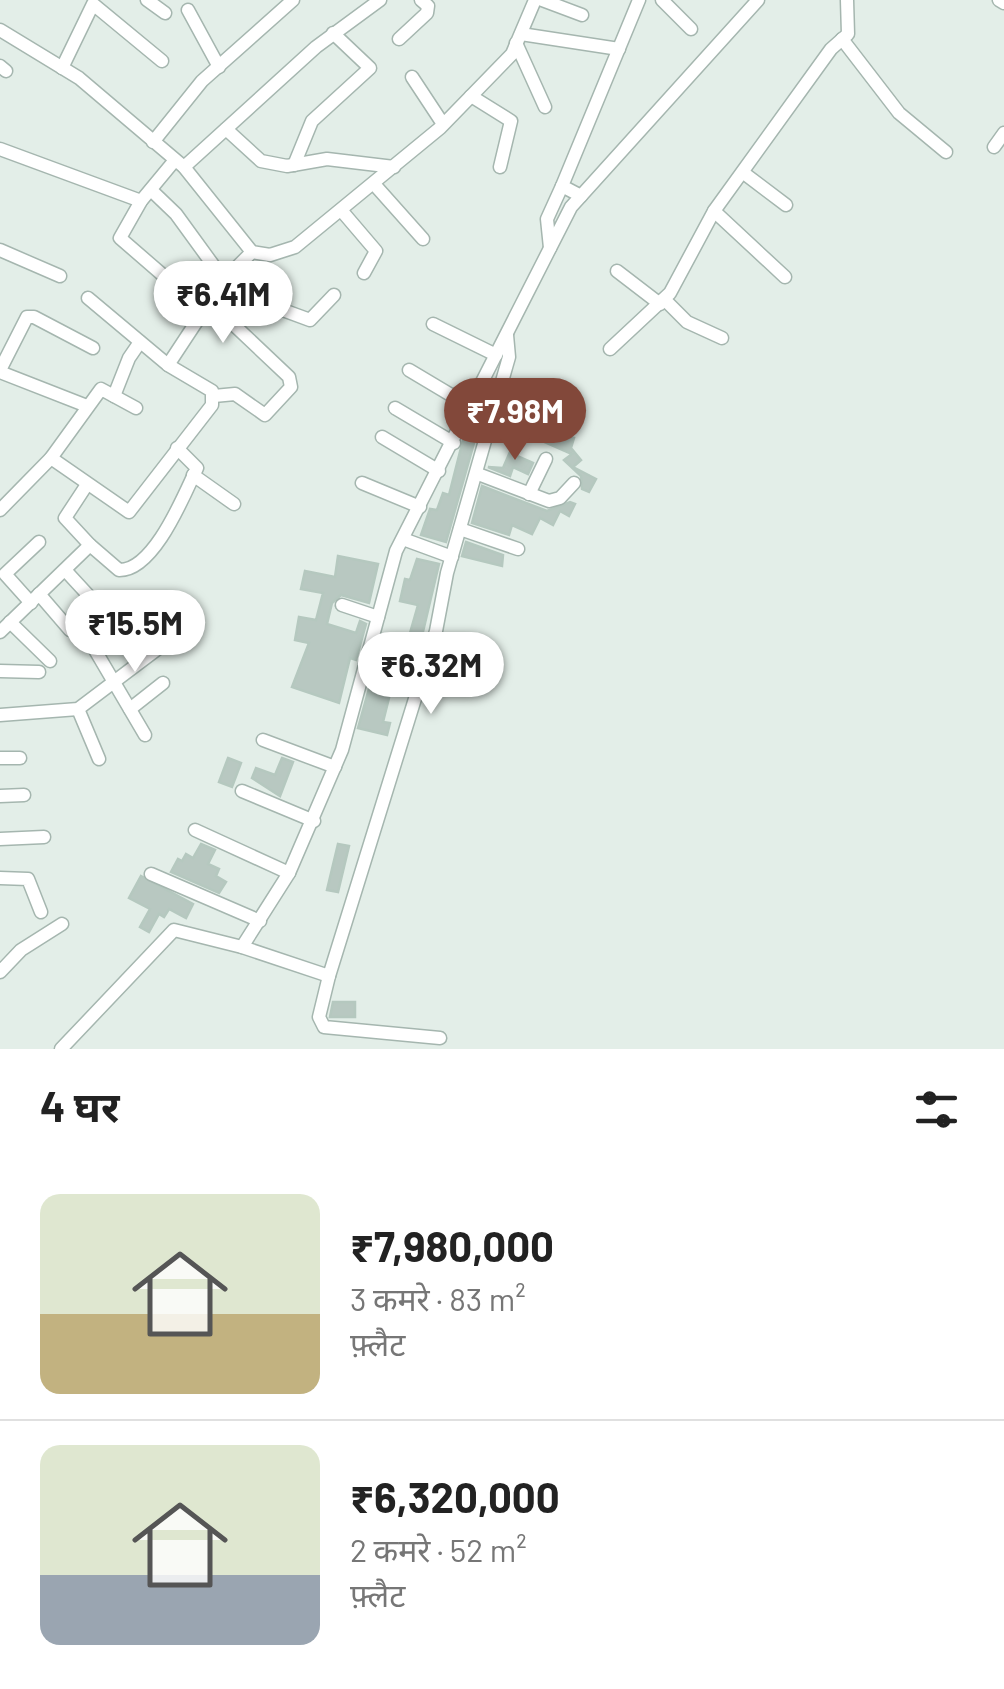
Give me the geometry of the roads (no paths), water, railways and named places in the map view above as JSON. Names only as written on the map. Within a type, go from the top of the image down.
[{"type":"street","points":[[146,0],[165,13]]},
{"type":"street","points":[[153,142],[219,67],[293,0]]},
{"type":"street","points":[[202,309],[120,238],[141,201],[333,33],[380,0]]},
{"type":"street","points":[[0,30],[62,68],[153,142],[179,164],[252,252],[270,255],[295,246],[444,124],[518,39],[538,0],[573,8]]},
{"type":"street","points":[[550,248],[548,218],[639,0]]},
{"type":"street","points":[[662,0],[691,30]]},
{"type":"street","points":[[242,947],[289,873],[335,768],[402,538],[454,443],[550,248],[581,196],[758,0]]},
{"type":"street","points":[[610,349],[662,302],[693,258],[714,211],[745,174],[818,66],[850,30],[848,0]]},
{"type":"street","points":[[399,40],[427,13],[425,1]]},
{"type":"street","points":[[62,68],[94,2],[162,61]]},
{"type":"street","points":[[188,10],[219,67]]},
{"type":"street","points":[[294,166],[312,121],[370,68],[333,33]]},
{"type":"street","points":[[518,39],[618,49]]},
{"type":"street","points":[[518,39],[545,107]]},
{"type":"street","points":[[842,39],[907,122],[946,152]]},
{"type":"street","points":[[412,77],[444,124]]},
{"type":"street","points":[[471,96],[511,120],[500,167]]},
{"type":"street","points":[[226,129],[261,161],[294,166],[326,159],[394,167]]},
{"type":"street","points":[[994,147],[1004,133]]},
{"type":"street","points":[[0,150],[141,201]]},
{"type":"street","points":[[745,174],[786,205]]},
{"type":"street","points":[[374,184],[423,239]]},
{"type":"street","points":[[562,186],[581,196]]},
{"type":"street","points":[[151,190],[176,214],[224,280],[250,298],[310,320],[334,295]]},
{"type":"street","points":[[341,210],[376,251],[364,273]]},
{"type":"street","points":[[714,211],[785,277]]},
{"type":"street","points":[[0,250],[60,276]]},
{"type":"street","points":[[168,364],[202,309],[252,252]]},
{"type":"street","points":[[617,271],[687,322],[722,338]]},
{"type":"street","points":[[88,298],[214,396],[235,394],[266,415],[291,387],[289,377],[234,325],[250,298]]},
{"type":"street","points":[[87,406],[0,371],[27,318],[34,317],[92,348]]},
{"type":"street","points":[[433,324],[496,355]]},
{"type":"street","points":[[440,1038],[324,1027],[319,1017],[436,632],[452,557],[509,358],[507,332]]},
{"type":"street","points":[[114,396],[128,358],[140,342]]},
{"type":"street","points":[[409,370],[472,407]]},
{"type":"street","points":[[0,510],[51,458],[100,388],[136,408]]},
{"type":"street","points":[[51,458],[86,486],[129,512],[212,404],[214,396]]},
{"type":"street","points":[[395,408],[454,443]]},
{"type":"street","points":[[382,437],[439,472]]},
{"type":"street","points":[[86,486],[65,518],[119,570],[134,567],[174,519],[193,475],[196,464],[178,448]]},
{"type":"street","points":[[529,494],[546,459]]},
{"type":"street","points":[[478,474],[554,500],[574,483]]},
{"type":"street","points":[[193,475],[234,504]]},
{"type":"street","points":[[362,483],[420,507]]},
{"type":"street","points":[[460,529],[518,549]]},
{"type":"street","points":[[402,538],[452,557]]},
{"type":"street","points":[[39,542],[5,574],[70,630]]},
{"type":"street","points":[[50,661],[5,627],[90,545]]},
{"type":"street","points":[[65,570],[100,608]]},
{"type":"street","points":[[342,605],[378,617]]},
{"type":"street","points":[[0,715],[78,709],[176,635]]},
{"type":"street","points":[[88,638],[145,734]]},
{"type":"street","points":[[0,671],[39,672]]},
{"type":"street","points":[[130,710],[163,684]]},
{"type":"street","points":[[78,709],[100,759]]},
{"type":"street","points":[[263,740],[335,768]]},
{"type":"street","points":[[0,758],[20,758]]},
{"type":"street","points":[[242,791],[314,821]]},
{"type":"street","points":[[0,796],[24,795]]},
{"type":"street","points":[[195,830],[289,873]]},
{"type":"street","points":[[0,839],[44,837]]},
{"type":"street","points":[[151,874],[260,921]]},
{"type":"street","points":[[0,878],[28,880],[41,912]]},
{"type":"street","points":[[0,972],[21,950],[62,924]]},
{"type":"street","points":[[61,1049],[174,930],[242,947],[329,976]]}]
